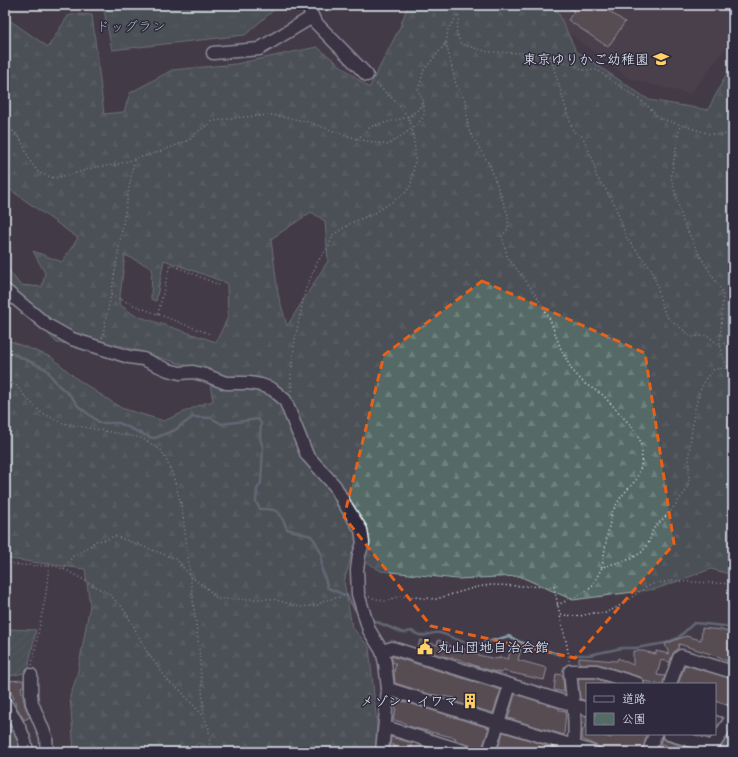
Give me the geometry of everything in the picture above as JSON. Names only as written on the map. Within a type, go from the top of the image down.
[{"type":"street","points":[[307,5],[312,17],[323,31],[367,76]]},
{"type":"street","points":[[213,53],[259,49],[312,17]]},
{"type":"street","points":[[5,290],[47,325],[72,339],[143,360],[180,373],[193,372],[226,383],[249,383],[261,385],[272,389],[285,400],[307,455],[335,486],[361,530],[363,543],[358,555],[358,594],[369,628],[382,650],[386,663],[388,689],[382,752]]},
{"type":"street","points":[[382,650],[392,648],[586,709]]},
{"type":"street","points":[[670,683],[679,658],[682,656],[733,672]]},
{"type":"street","points":[[573,749],[573,704],[570,671],[596,671],[635,683]]},
{"type":"street","points":[[31,675],[32,703],[46,737],[47,752]]},
{"type":"street","points":[[490,752],[510,685]]},
{"type":"street","points":[[388,689],[499,723],[573,749],[593,752]]},
{"type":"street","points":[[5,703],[18,724],[27,752]]},
{"type":"street","points":[[672,735],[711,750],[733,715],[716,708]]},
{"type":"street","points":[[385,727],[467,752]]},
{"type":"street","points":[[649,752],[655,735]]},
{"type":"path","points":[[558,604],[582,594],[592,587],[602,567],[612,512],[621,497],[636,480],[641,466],[642,453],[640,440],[633,428],[603,395],[585,384],[572,370],[560,347],[549,317],[536,295],[507,256],[502,236],[508,229],[508,215],[490,166],[468,130],[466,102],[456,85],[446,43],[448,29],[458,15],[460,18],[456,25],[456,33],[461,44],[488,52],[550,56],[584,70],[597,70],[647,105],[659,118],[710,134],[722,135],[733,133]]},
{"type":"path","points":[[5,129],[12,130],[21,140],[30,161],[39,173],[54,178],[94,167],[115,165],[162,151],[189,140],[214,121],[242,117],[272,115],[306,120],[357,139],[388,145],[422,118],[424,114],[423,100],[418,90],[424,70],[436,53],[446,43]]},
{"type":"path","points":[[550,56],[573,131],[583,137],[594,163],[596,176],[614,203],[627,239],[651,269],[666,316],[692,336],[707,335],[720,345]]},
{"type":"path","points":[[291,393],[293,357],[300,313],[306,291],[318,262],[329,246],[333,235],[374,213],[396,199],[406,192],[411,185],[415,155],[412,127],[408,117],[396,102],[367,76]]},
{"type":"path","points":[[357,139],[372,126],[408,117],[419,109],[423,100]]},
{"type":"path","points":[[680,125],[671,178],[682,219],[700,256],[723,293],[720,345],[727,368]]},
{"type":"path","points":[[100,348],[111,295],[134,159]]},
{"type":"path","points":[[158,314],[170,264],[219,285]]},
{"type":"path","points":[[111,295],[210,334]]},
{"type":"path","points":[[720,345],[733,340]]},
{"type":"path","points":[[602,567],[631,560],[642,552],[653,530],[669,513],[686,491],[689,480],[689,453],[694,413],[699,393],[706,378],[714,369],[727,368],[733,364]]},
{"type":"path","points":[[5,381],[18,386],[26,398],[42,413],[62,423],[142,438],[162,450],[173,475],[182,508],[200,657],[204,717],[209,729],[210,752]]},
{"type":"path","points":[[63,569],[73,556],[83,551],[96,540],[105,540],[115,536],[176,559],[190,576],[209,590],[217,599],[272,599],[300,607],[311,607],[345,595],[358,594],[385,601],[401,596],[436,599],[477,587],[491,585],[554,587],[562,630],[568,650]]},
{"type":"path","points":[[5,562],[20,565],[55,566],[109,594],[122,607],[145,649],[169,682],[180,690],[204,717]]},
{"type":"path","points":[[31,675],[46,593],[49,566]]},
{"type":"path","points":[[560,615],[580,616],[593,613],[605,613],[618,607],[646,587],[656,583],[673,581],[733,584]]},
{"type":"highlighted area","points":[[482,281],[645,353],[674,544],[575,658],[431,626],[344,517],[384,355]]},
{"type":"shaded area","name":"東京ゆりかご幼稚園","points":[[531,5],[729,5],[732,40],[690,94],[630,79]]},
{"type":"green space","name":"ドッグラン","points":[[103,5],[277,5],[277,7],[245,35],[112,50]]},
{"type":"green space","points":[[408,5],[523,5],[525,9],[557,10],[576,51],[649,100],[708,110],[733,61],[733,575],[711,569],[656,589],[573,600],[519,576],[457,579],[381,571],[352,553],[344,582],[352,627],[369,647],[377,724],[375,752],[204,752],[199,743],[189,752],[74,752],[70,696],[77,676],[90,605],[85,569],[10,559],[5,557],[5,339],[51,357],[77,379],[121,408],[164,421],[202,404],[213,401],[208,372],[122,346],[57,343],[5,289],[5,265],[20,285],[42,287],[45,273],[33,251],[62,262],[78,238],[5,186],[5,17],[48,47],[68,16],[75,14],[92,15],[104,114],[124,112],[130,93],[172,70],[236,64],[317,47],[369,88],[400,27]],"holes":[[[311,212],[325,221],[328,261],[287,326],[278,294],[271,239]],[[125,255],[152,268],[151,299],[156,301],[164,260],[227,283],[228,317],[216,342],[134,315],[119,304]]]},
{"type":"green space","points":[[5,629],[36,630],[29,663],[29,672],[5,677]]},
{"type":"green space","points":[[5,714],[14,727],[21,752],[5,752]]},
{"type":"green space","points":[[728,734],[733,736],[733,752],[715,752]]},
{"type":"building","points":[[565,5],[600,5],[625,22],[608,47],[568,20],[574,11]]},
{"type":"building","points":[[702,628],[722,630],[733,634],[733,664],[717,656],[679,644],[678,649],[673,653],[670,662],[661,660],[657,675],[665,676],[663,683],[645,681],[640,677],[598,664],[579,664],[579,658],[617,661],[618,658],[633,665],[633,651],[643,651],[656,654],[656,651],[669,654],[665,644],[686,636],[701,640]]},
{"type":"building","points":[[420,640],[437,645],[438,640],[448,643],[447,645],[469,650],[478,655],[496,659],[500,659],[500,657],[508,659],[511,647],[521,649],[518,660],[547,668],[544,680],[503,671],[502,673],[492,671],[458,659],[438,655],[418,648]]},
{"type":"building","points":[[391,656],[501,690],[493,713],[455,702],[455,698],[429,694],[395,683],[394,672],[396,663],[393,663]]},
{"type":"building","points":[[685,665],[733,679],[733,694],[729,705],[716,701],[716,683],[678,683]]},
{"type":"building","points":[[556,674],[563,675],[564,692],[554,690]]},
{"type":"building","points":[[578,678],[595,678],[610,683],[586,683],[586,701],[580,699]]},
{"type":"building","points":[[23,680],[24,686],[21,687],[25,706],[30,717],[24,720],[17,708],[11,691],[5,691],[5,681]]},
{"type":"building","points":[[515,694],[559,708],[559,710],[566,711],[564,735],[508,718]]},
{"type":"building","points":[[396,699],[489,728],[482,749],[475,748],[474,752],[472,747],[455,740],[456,738],[405,725],[405,723],[393,720],[396,709]]},
{"type":"building","points":[[582,715],[586,716],[586,724],[582,723]]},
{"type":"building","points":[[586,724],[586,735],[601,735],[611,738],[612,735],[647,735],[642,752],[609,752],[582,739],[582,732]]},
{"type":"building","points":[[503,732],[562,750],[562,752],[497,752]]},
{"type":"building","points":[[391,737],[412,743],[410,752],[394,752],[395,745],[390,745]]},
{"type":"building","points":[[662,737],[667,741],[702,752],[673,752],[664,750],[665,745],[660,744]]},
{"type":"waterway","points":[[5,350],[46,369],[58,385],[71,396],[78,406],[100,423],[119,423],[149,437],[155,438],[175,430],[193,417],[211,418],[222,424],[258,419],[261,423],[260,438],[263,448],[261,483],[257,489],[256,502],[260,509],[271,509],[278,512],[287,529],[311,536],[321,553],[322,570],[328,588],[347,596],[354,608],[359,613]]},
{"type":"waterway","points":[[370,619],[403,633],[412,631],[423,636],[432,633],[440,633],[467,643],[485,643],[509,636],[520,642],[560,655]]},
{"type":"waterway","points":[[577,655],[589,655],[622,648],[636,648],[666,643],[678,638],[694,623],[724,626],[733,629]]},
{"type":"place","name":"東京ゆりかご幼稚園","points":[[661,59]]},
{"type":"place","name":"丸山団地自治会館","points":[[425,647]]},
{"type":"place","name":"メゾン・イワマ","points":[[470,701]]}]
